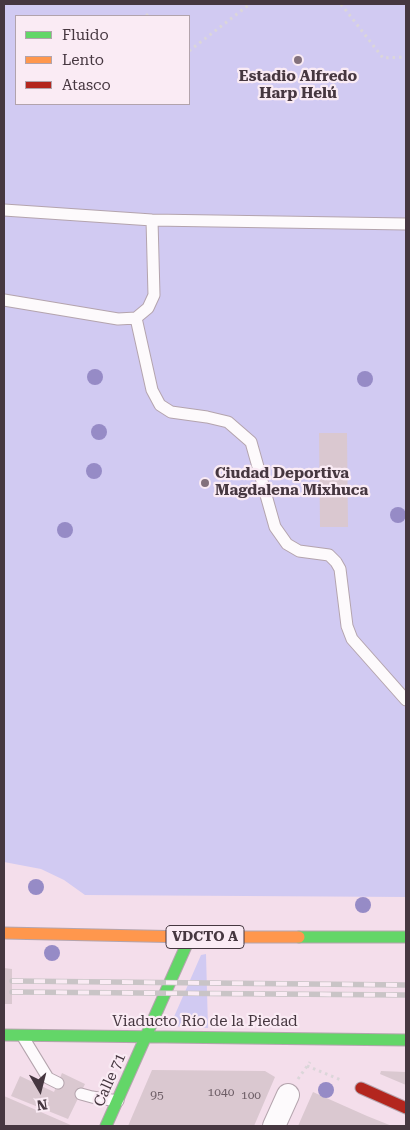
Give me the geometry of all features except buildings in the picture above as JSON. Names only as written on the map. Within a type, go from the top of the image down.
[{"type":"main road","name":"VDCTO A","points":[[4,933],[190,937],[406,937]]},
{"type":"main road","name":"Calle 71","points":[[106,1126],[190,937]]},
{"type":"main road","name":"Viaducto Río de la Piedad","points":[[4,1035],[406,1040]]},
{"type":"main road","points":[[361,1088],[406,1108]]},
{"type":"street","points":[[274,1126],[288,1094]]},
{"type":"lane","points":[[4,210],[152,220],[406,224]]},
{"type":"lane","points":[[4,300],[118,319],[136,318],[148,308],[154,295],[152,220]]},
{"type":"lane","points":[[136,318],[152,390],[160,405],[171,412],[228,422],[252,442],[275,527],[287,544],[299,551],[329,555],[336,562],[340,569],[347,626],[352,639],[406,700]]},
{"type":"lane","points":[[22,1036],[48,1078],[58,1083]]},
{"type":"lane","points":[[80,1094],[92,1098],[118,1101]]},
{"type":"path","points":[[190,50],[250,4]]},
{"type":"path","points":[[341,4],[383,58],[406,57]]},
{"type":"path","points":[[288,1094],[325,1038]]},
{"type":"path","points":[[307,1066],[361,1088]]},
{"type":"shaded area","name":"Ciudad Deportiva Magdalena Mixhuca","points":[[4,4],[406,4],[406,897],[85,895],[64,880],[41,869],[4,862]]},
{"type":"shaded area","points":[[206,954],[208,1028],[170,1026],[201,955]]},
{"type":"railway","points":[[12,981],[406,985]]},
{"type":"railway","points":[[12,992],[406,995]]},
{"type":"traffic: fast","points":[[106,1126],[190,937]]},
{"type":"traffic: fast","points":[[299,937],[406,937]]},
{"type":"traffic: fast","points":[[4,1035],[406,1040]]},
{"type":"traffic: slow","points":[[4,933],[299,937]]},
{"type":"traffic: jam","points":[[361,1088],[406,1108]]},
{"type":"place","name":"Estadio Alfredo Harp Helú","points":[[298,60]]},
{"type":"place","name":"Ciudad Deportiva Magdalena Mixhuca","points":[[205,483]]}]
